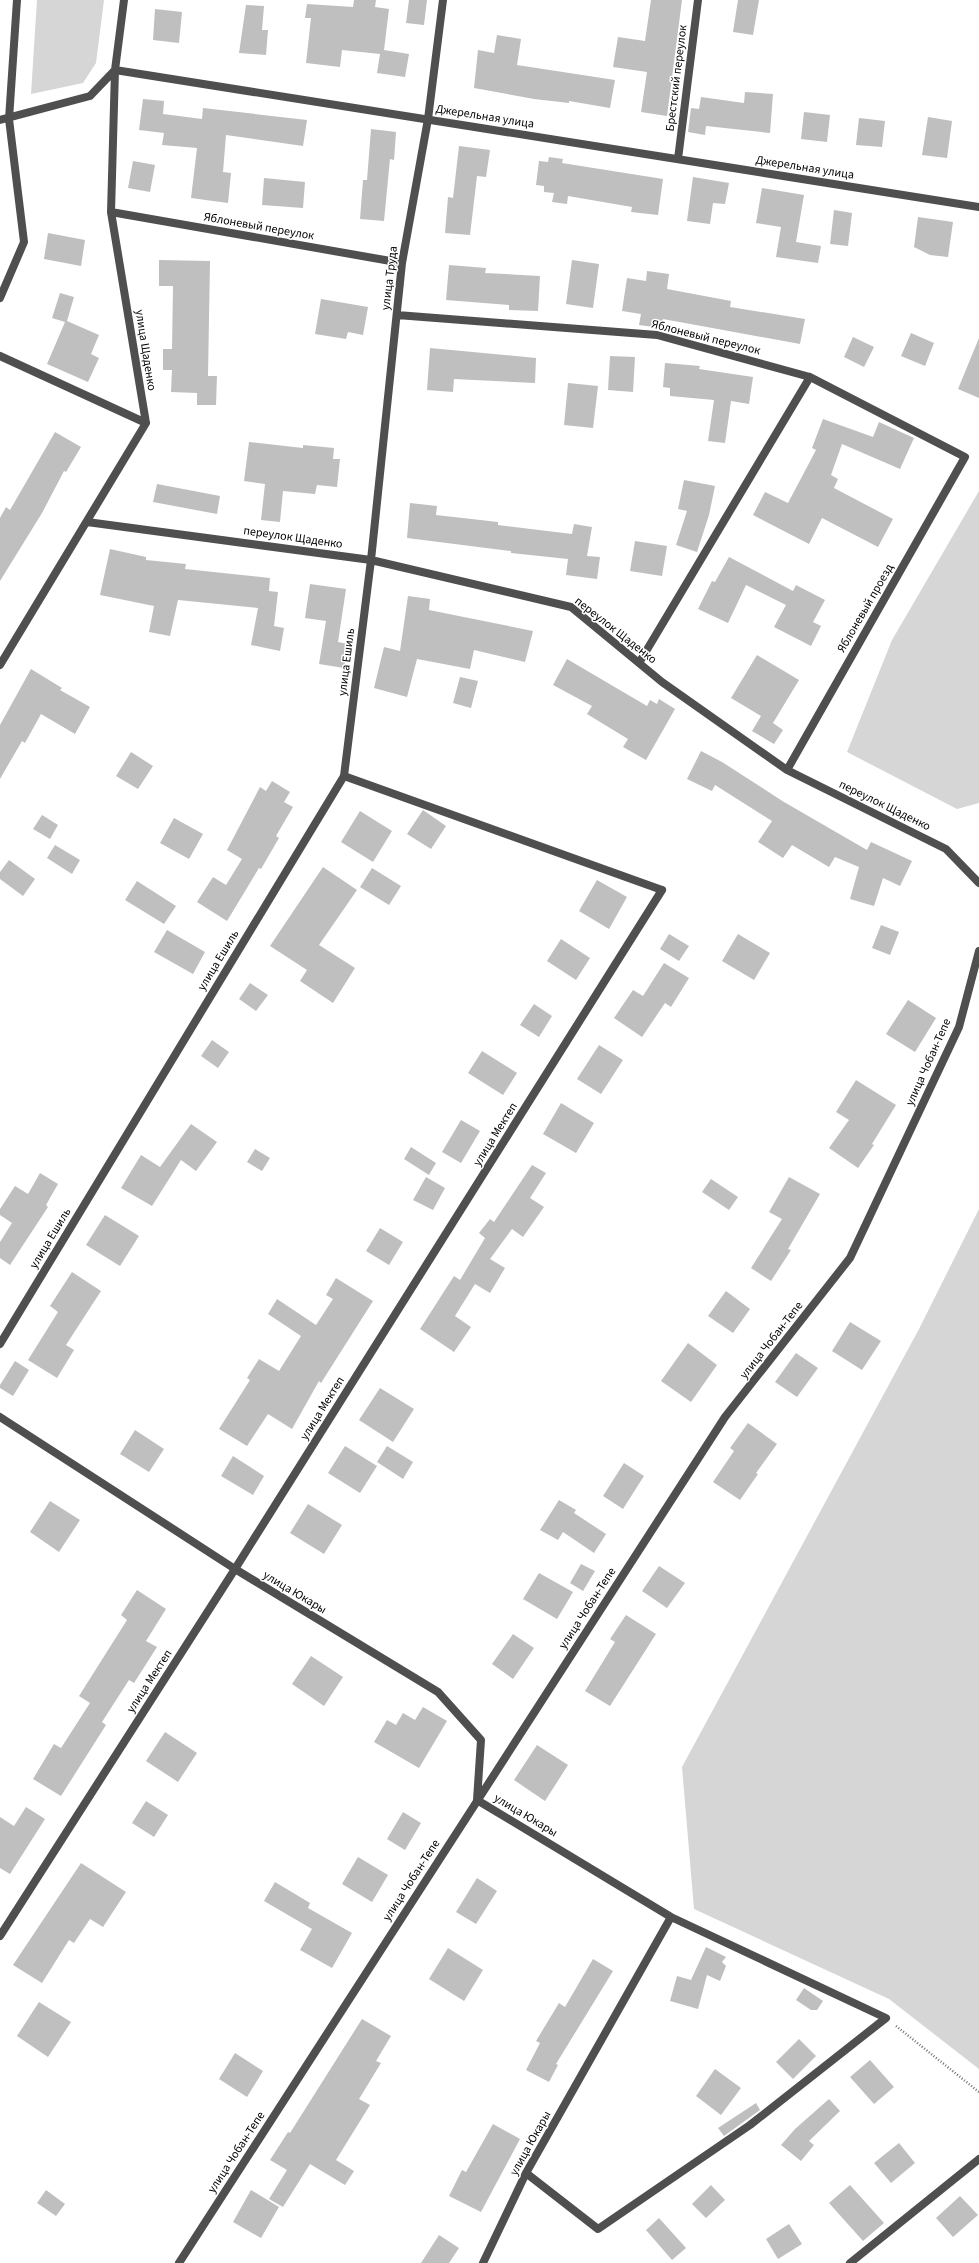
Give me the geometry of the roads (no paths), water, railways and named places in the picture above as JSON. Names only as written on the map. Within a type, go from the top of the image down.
[{"type":"street","points":[[0,298],[24,242],[9,119],[17,0]]},
{"type":"street","name":"улица Щаденко","points":[[124,0],[115,70],[111,212],[146,423]]},
{"type":"street","name":"улица Труда","points":[[371,560],[402,263],[428,119],[443,0]]},
{"type":"street","name":"Брестский переулок","points":[[678,159],[698,0]]},
{"type":"street","points":[[0,120],[9,119],[90,96],[115,70]]},
{"type":"street","name":"Джерельная улица","points":[[115,70],[979,207]]},
{"type":"street","name":"Яблоневый переулок","points":[[111,212],[402,263]]},
{"type":"street","name":"Яблоневый переулок","points":[[397,316],[657,335],[810,377],[965,457]]},
{"type":"street","points":[[0,356],[146,423],[0,664]]},
{"type":"street","points":[[639,663],[810,377]]},
{"type":"street","name":"Яблоневый проезд","points":[[786,770],[965,457]]},
{"type":"street","name":"переулок Щаденко","points":[[87,522],[371,560],[571,607],[662,682],[786,770],[946,849],[979,883]]},
{"type":"street","name":"улица Ешиль","points":[[0,1344],[344,776],[371,560]]},
{"type":"street","name":"улица Мектеп","points":[[0,1936],[235,1569],[662,890],[344,776]]},
{"type":"street","name":"улица Чобан-Тепе","points":[[179,2263],[725,1417],[850,1258],[959,1027],[979,951]]},
{"type":"street","name":"улица Юкары","points":[[0,1417],[235,1569],[438,1692],[481,1740],[477,1800],[671,1917],[526,2173],[483,2263]]},
{"type":"street","points":[[526,2173],[598,2229],[750,2125],[886,2018],[671,1917]]},
{"type":"street","points":[[850,2263],[979,2159]]}]
